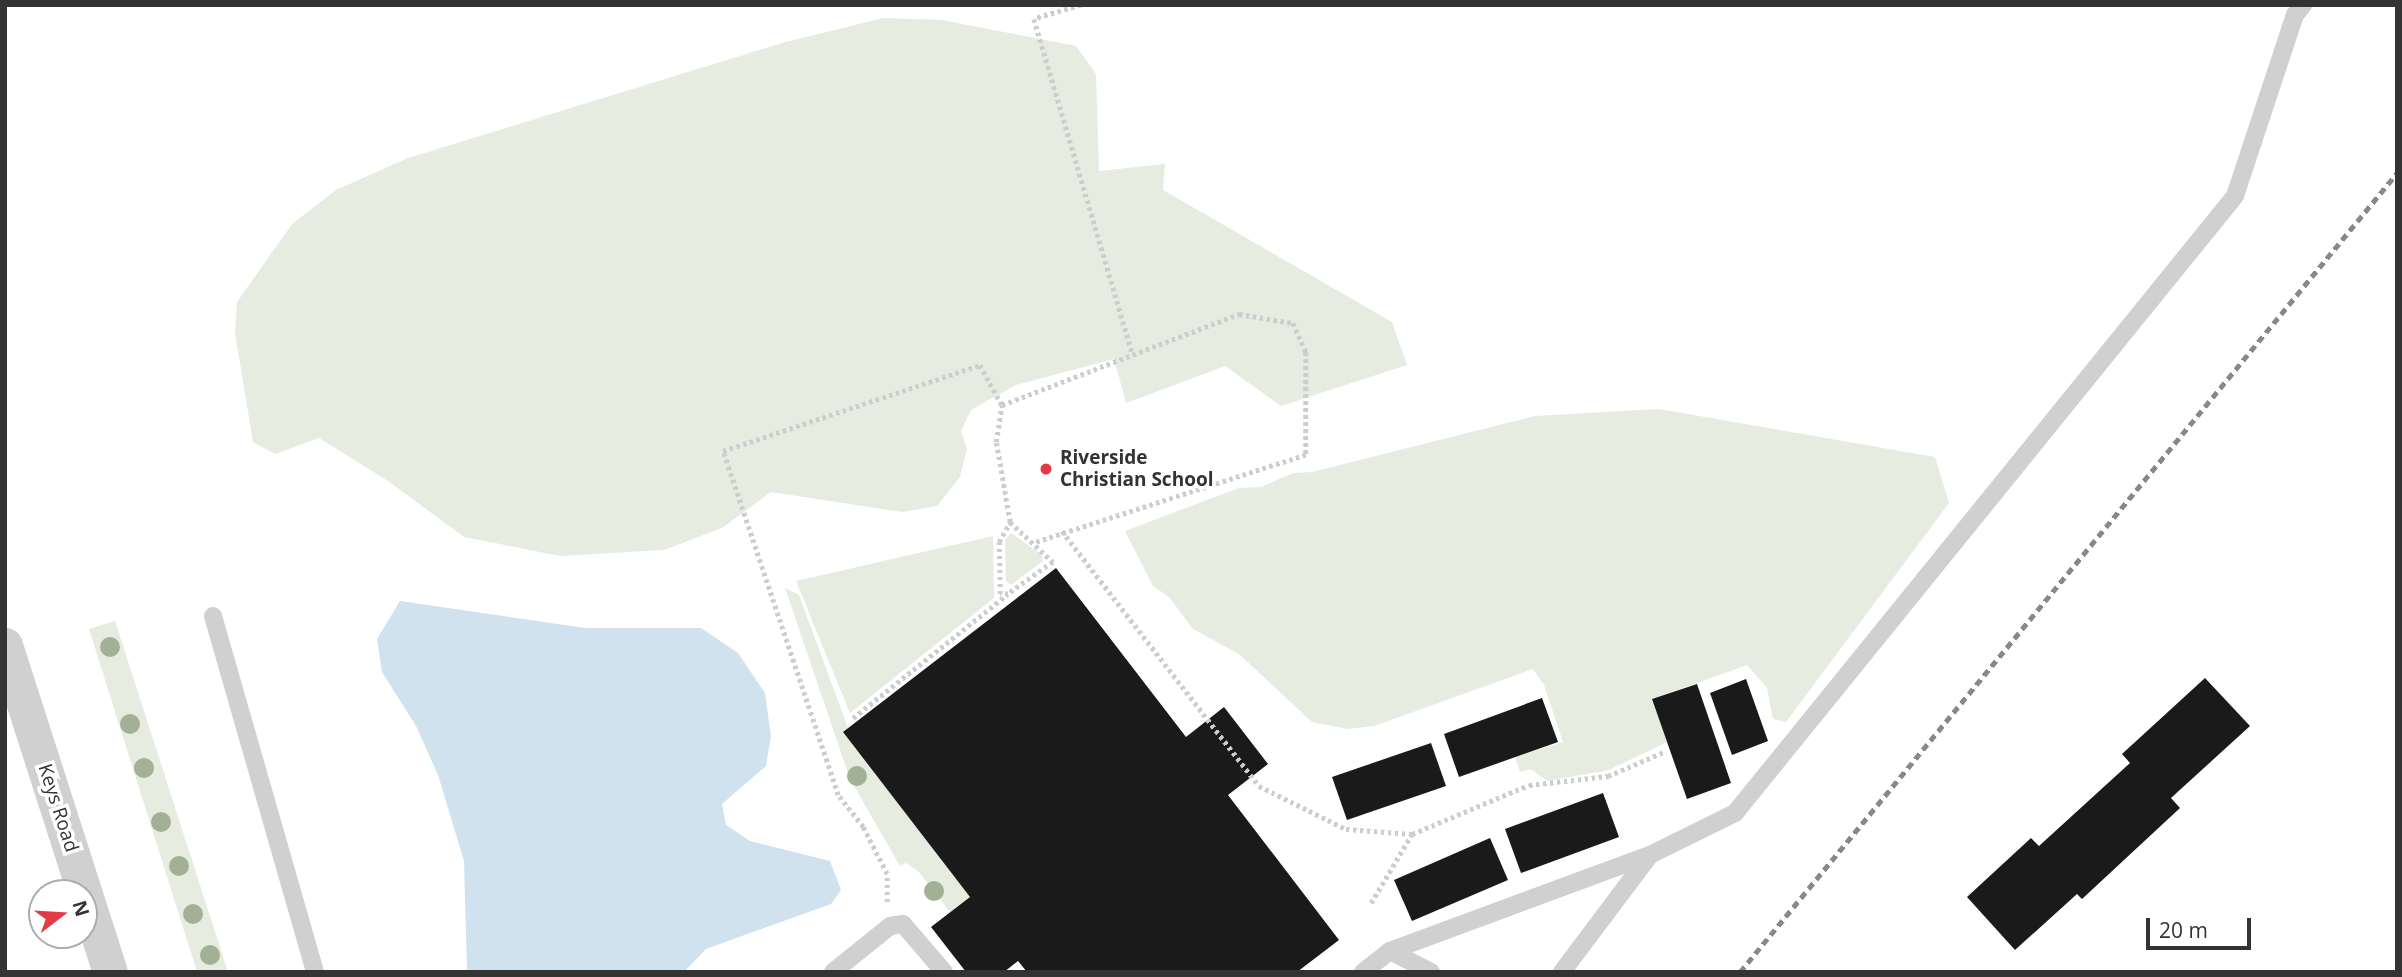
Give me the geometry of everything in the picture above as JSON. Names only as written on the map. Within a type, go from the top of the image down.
[{"type":"street","name":"Keys Road","points":[[5,645],[110,972]]},
{"type":"lane","points":[[1363,972],[1390,951],[1650,855],[1735,813],[2235,196],[2295,15],[2303,5]]},
{"type":"lane","points":[[213,616],[315,972]]},
{"type":"lane","points":[[1562,972],[1650,855]]},
{"type":"lane","points":[[833,972],[890,926],[903,924],[944,972]]},
{"type":"lane","points":[[1390,951],[1431,972]]},
{"type":"path","points":[[1081,5],[1034,19],[1133,355]]},
{"type":"path","points":[[1002,404],[1238,314],[1293,323],[1306,352],[1306,455],[1062,531],[1035,542]]},
{"type":"path","points":[[887,906],[887,874],[863,827],[838,795],[723,452],[980,365],[1002,404],[996,442],[1010,522],[999,542],[1000,594],[1008,594]]},
{"type":"path","points":[[853,718],[1008,594],[1053,562],[1035,542],[1010,522]]},
{"type":"path","points":[[1062,531],[1259,786],[1346,829],[1412,834],[1529,785],[1608,776],[1666,751]]},
{"type":"path","points":[[1371,903],[1412,834]]},
{"type":"shaded area","points":[[883,18],[942,20],[1076,46],[1096,74],[1099,171],[1165,164],[1163,190],[1392,322],[1407,365],[1281,406],[1225,366],[1126,403],[1114,359],[1016,385],[971,410],[961,431],[967,449],[960,477],[937,506],[902,512],[771,492],[722,528],[664,550],[560,556],[464,537],[388,481],[319,438],[275,454],[253,442],[235,333],[237,302],[292,224],[336,190],[408,158],[782,43]]},
{"type":"shaded area","points":[[1659,409],[1935,457],[1949,503],[1786,722],[1773,719],[1767,688],[1747,665],[1652,699],[1667,742],[1609,770],[1547,781],[1531,769],[1520,772],[1515,757],[1563,742],[1544,685],[1533,669],[1374,726],[1348,729],[1312,722],[1239,654],[1193,629],[1169,597],[1153,586],[1125,531],[1239,488],[1261,487],[1293,473],[1312,472],[1535,416]]},
{"type":"shaded area","points":[[1011,533],[1042,555],[1043,561],[1011,585],[1006,581],[1005,540]]},
{"type":"shaded area","points":[[993,536],[994,598],[850,713],[796,581]]},
{"type":"shaded area","points":[[785,588],[799,595],[848,728],[843,732],[970,897],[950,912],[919,872],[906,863],[900,866],[850,779]]},
{"type":"shaded area","points":[[115,621],[228,972],[197,972],[89,629]]},
{"type":"water","points":[[400,601],[585,628],[701,628],[738,653],[765,693],[771,736],[766,766],[722,804],[726,825],[750,841],[830,861],[841,890],[831,904],[706,949],[684,972],[467,972],[464,861],[438,775],[416,726],[382,672],[377,639]]},
{"type":"building","points":[[1056,568],[1186,737],[1224,707],[1268,764],[1228,795],[1339,940],[1297,972],[1027,972],[1018,961],[1004,972],[966,972],[931,927],[970,897],[843,732]]},
{"type":"building","points":[[2205,678],[2250,726],[2171,798],[2180,808],[2082,899],[2077,894],[2015,950],[1967,897],[2031,838],[2039,846],[2130,763],[2122,754]]},
{"type":"building","points":[[1746,679],[1768,741],[1732,755],[1710,693]]},
{"type":"building","points":[[1697,684],[1731,783],[1687,799],[1652,699]]},
{"type":"building","points":[[1542,698],[1558,742],[1459,777],[1444,734]]},
{"type":"building","points":[[1431,743],[1446,786],[1347,820],[1332,777]]},
{"type":"building","points":[[1603,793],[1619,837],[1521,873],[1505,829]]},
{"type":"building","points":[[1490,838],[1508,880],[1412,921],[1394,880]]},
{"type":"railway","points":[[1740,972],[2397,173]]},
{"type":"place","name":"Riverside Christian School","points":[[1046,469]]}]
